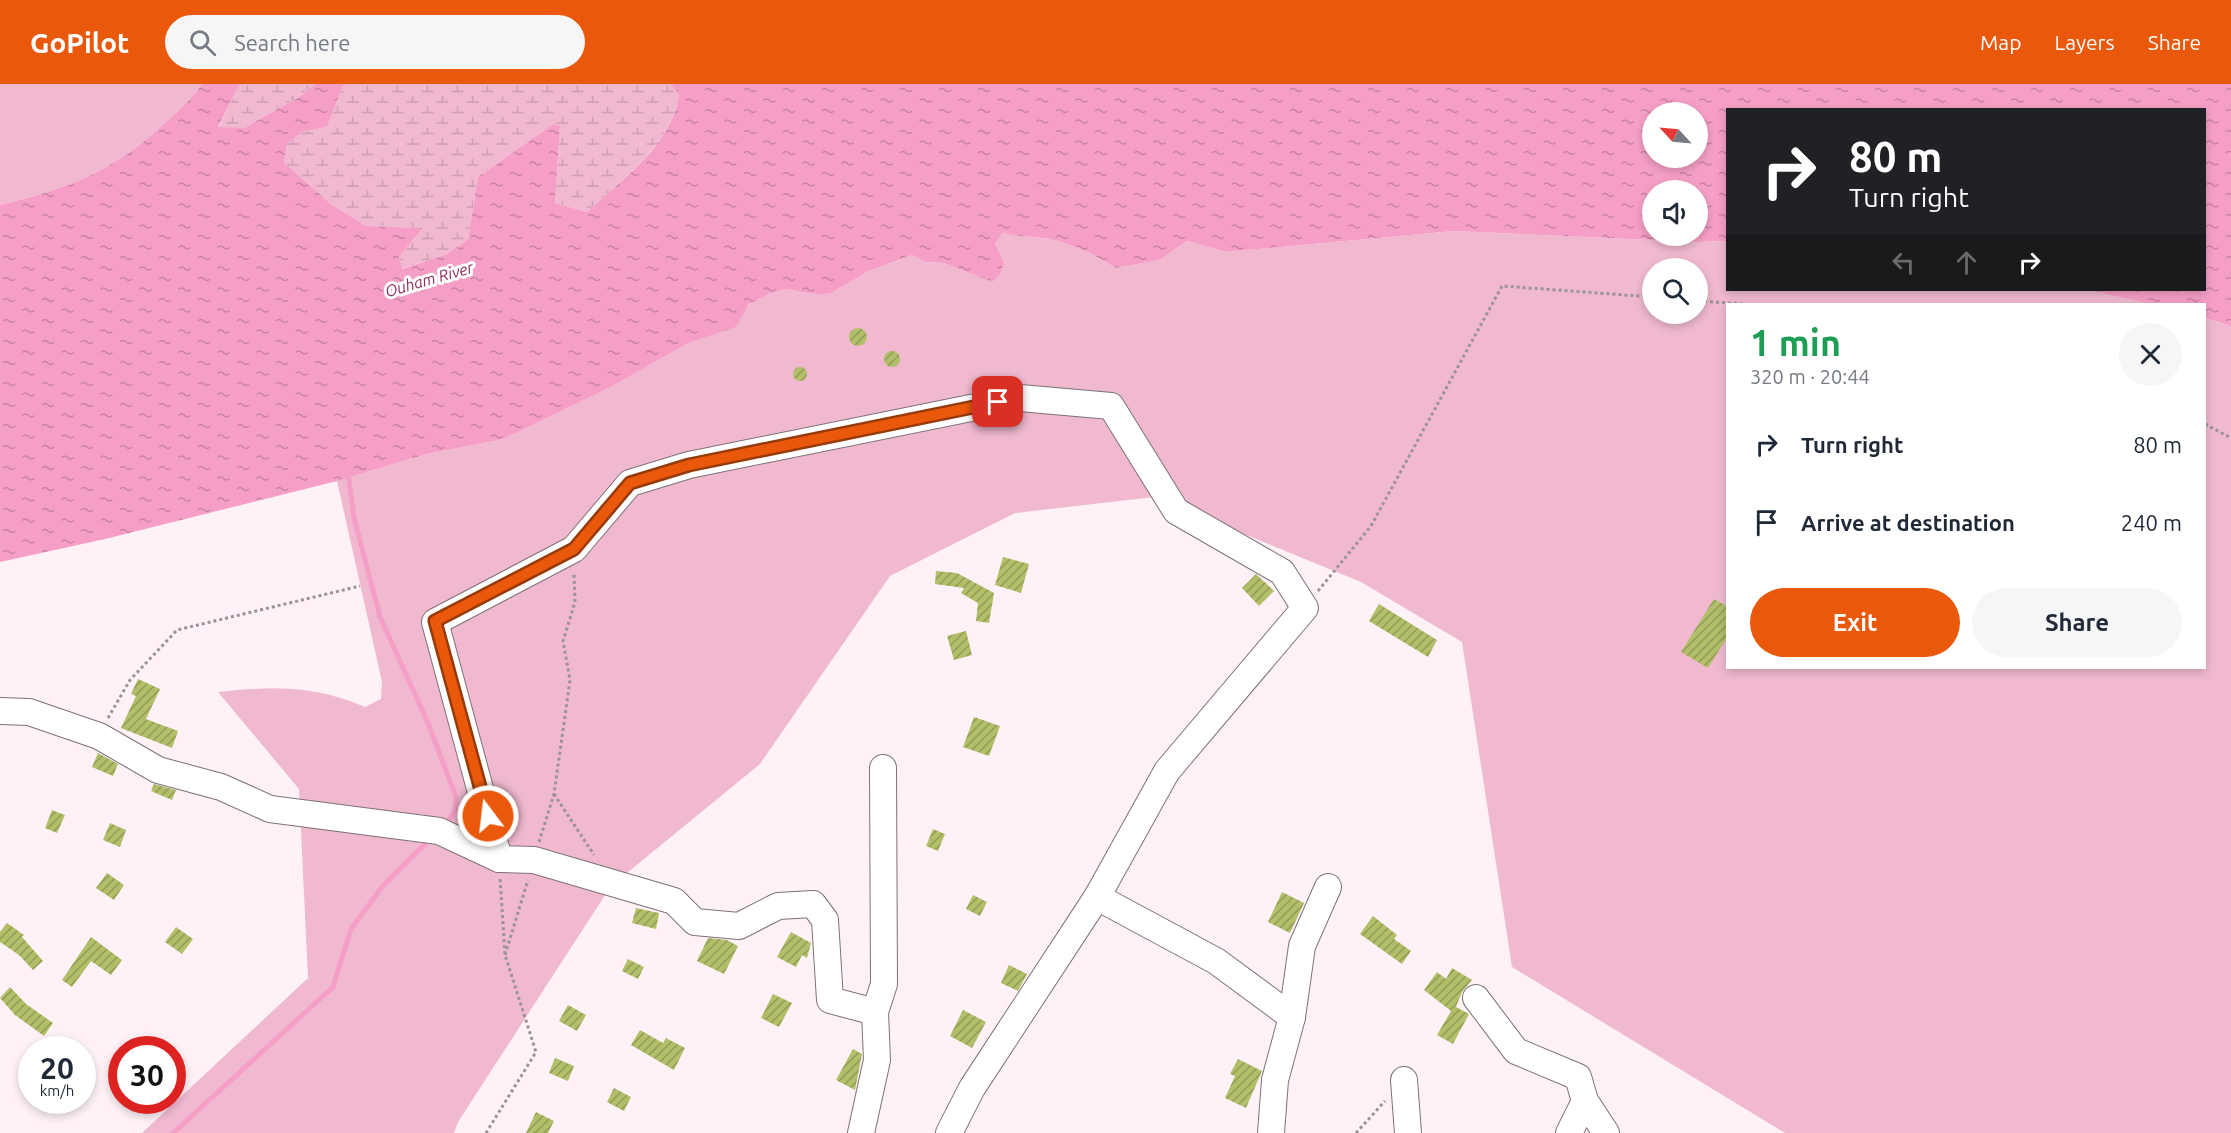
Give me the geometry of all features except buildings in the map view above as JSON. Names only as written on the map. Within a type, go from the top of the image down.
[{"type":"street","points":[[499,859],[435,621],[574,549],[630,483],[689,465],[1020,398],[1111,406],[1176,511],[1282,572],[1305,608],[1167,771],[1097,897],[972,1088],[949,1133]]},
{"type":"street","points":[[0,711],[29,712],[99,736],[158,770],[221,787],[270,809],[439,831],[499,859],[534,860],[674,901],[695,922],[739,926],[778,906],[813,904],[825,920],[830,1000],[875,1012]]},
{"type":"street","points":[[861,1133],[877,1060],[875,1012],[884,984],[884,768]]},
{"type":"street","points":[[1271,1133],[1275,1080],[1292,1017],[1302,946],[1328,886]]},
{"type":"street","points":[[1097,897],[1216,961],[1292,1017]]},
{"type":"street","points":[[1476,998],[1515,1051],[1578,1077],[1585,1101],[1606,1133]]},
{"type":"street","points":[[1404,1080],[1408,1133]]},
{"type":"street","points":[[1569,1133],[1585,1101]]},
{"type":"path","points":[[1305,608],[1371,526],[1502,286],[1642,296]]},
{"type":"path","points":[[1708,302],[1728,303]]},
{"type":"path","points":[[2206,425],[2231,438]]},
{"type":"path","points":[[505,956],[554,794],[570,680],[563,640],[575,602],[574,549]]},
{"type":"path","points":[[99,736],[130,680],[177,630],[360,586]]},
{"type":"path","points":[[554,794],[598,860],[605,882]]},
{"type":"path","points":[[486,1133],[536,1052],[505,956],[499,859]]},
{"type":"path","points":[[1356,1133],[1404,1080]]},
{"type":"green space","points":[[0,84],[202,84],[186,103],[148,138],[110,165],[48,192],[0,205]]},
{"type":"green space","points":[[240,84],[315,84],[299,97],[244,128],[218,128]]},
{"type":"green space","points":[[347,84],[670,84],[679,94],[667,129],[656,145],[630,173],[587,212],[555,203],[560,126],[553,124],[478,177],[468,239],[447,254],[401,269],[399,257],[423,228],[366,226],[331,204],[284,162],[287,144],[302,132],[327,127],[343,86]]},
{"type":"green space","points":[[1003,231],[1071,245],[1115,268],[1160,260],[1187,241],[1226,252],[1454,231],[1642,240],[1642,246],[1708,246],[1708,242],[1726,241],[1726,291],[2092,291],[2146,303],[1726,303],[1726,669],[2206,669],[2206,318],[2231,326],[2231,1133],[1785,1133],[1512,967],[1462,642],[1361,582],[1154,497],[1015,513],[890,576],[760,764],[611,886],[458,1122],[454,1133],[142,1133],[162,1114],[186,1114],[186,1092],[308,978],[299,789],[218,692],[293,689],[328,695],[365,707],[381,699],[382,682],[337,481],[427,454],[504,439],[609,388],[689,343],[735,327],[749,304],[769,294],[786,289],[819,295],[831,293],[869,271],[912,255],[925,262],[944,263],[992,282],[999,253],[995,244]]},
{"type":"water","name":"Ouham River","points":[[202,84],[240,84],[218,127],[244,128],[299,97],[315,84],[347,84],[343,86],[327,127],[302,132],[287,144],[284,162],[331,204],[366,226],[423,228],[399,257],[402,269],[447,254],[468,239],[478,177],[553,124],[560,126],[555,203],[587,212],[643,160],[667,129],[675,112],[679,94],[670,84],[2231,84],[2231,326],[2206,318],[2206,303],[2146,303],[2092,291],[2206,291],[2206,108],[1726,108],[1726,241],[1708,242],[1708,180],[1642,180],[1642,240],[1454,231],[1226,252],[1187,241],[1160,260],[1115,268],[1086,251],[1062,242],[1003,232],[995,244],[1004,263],[1000,274],[992,282],[944,263],[925,262],[912,255],[869,271],[831,293],[819,295],[786,289],[749,304],[736,327],[689,343],[609,388],[504,439],[427,454],[337,481],[105,539],[0,562],[0,205],[70,184],[110,165],[148,138],[181,108]]},
{"type":"waterway","points":[[348,472],[354,518],[380,617],[428,723],[456,797],[455,810],[446,825]]},
{"type":"waterway","points":[[173,1133],[333,987],[351,929],[382,887],[430,839]]},
{"type":"route","points":[[488,816],[435,621],[574,549],[630,483],[689,465],[998,402]]}]
